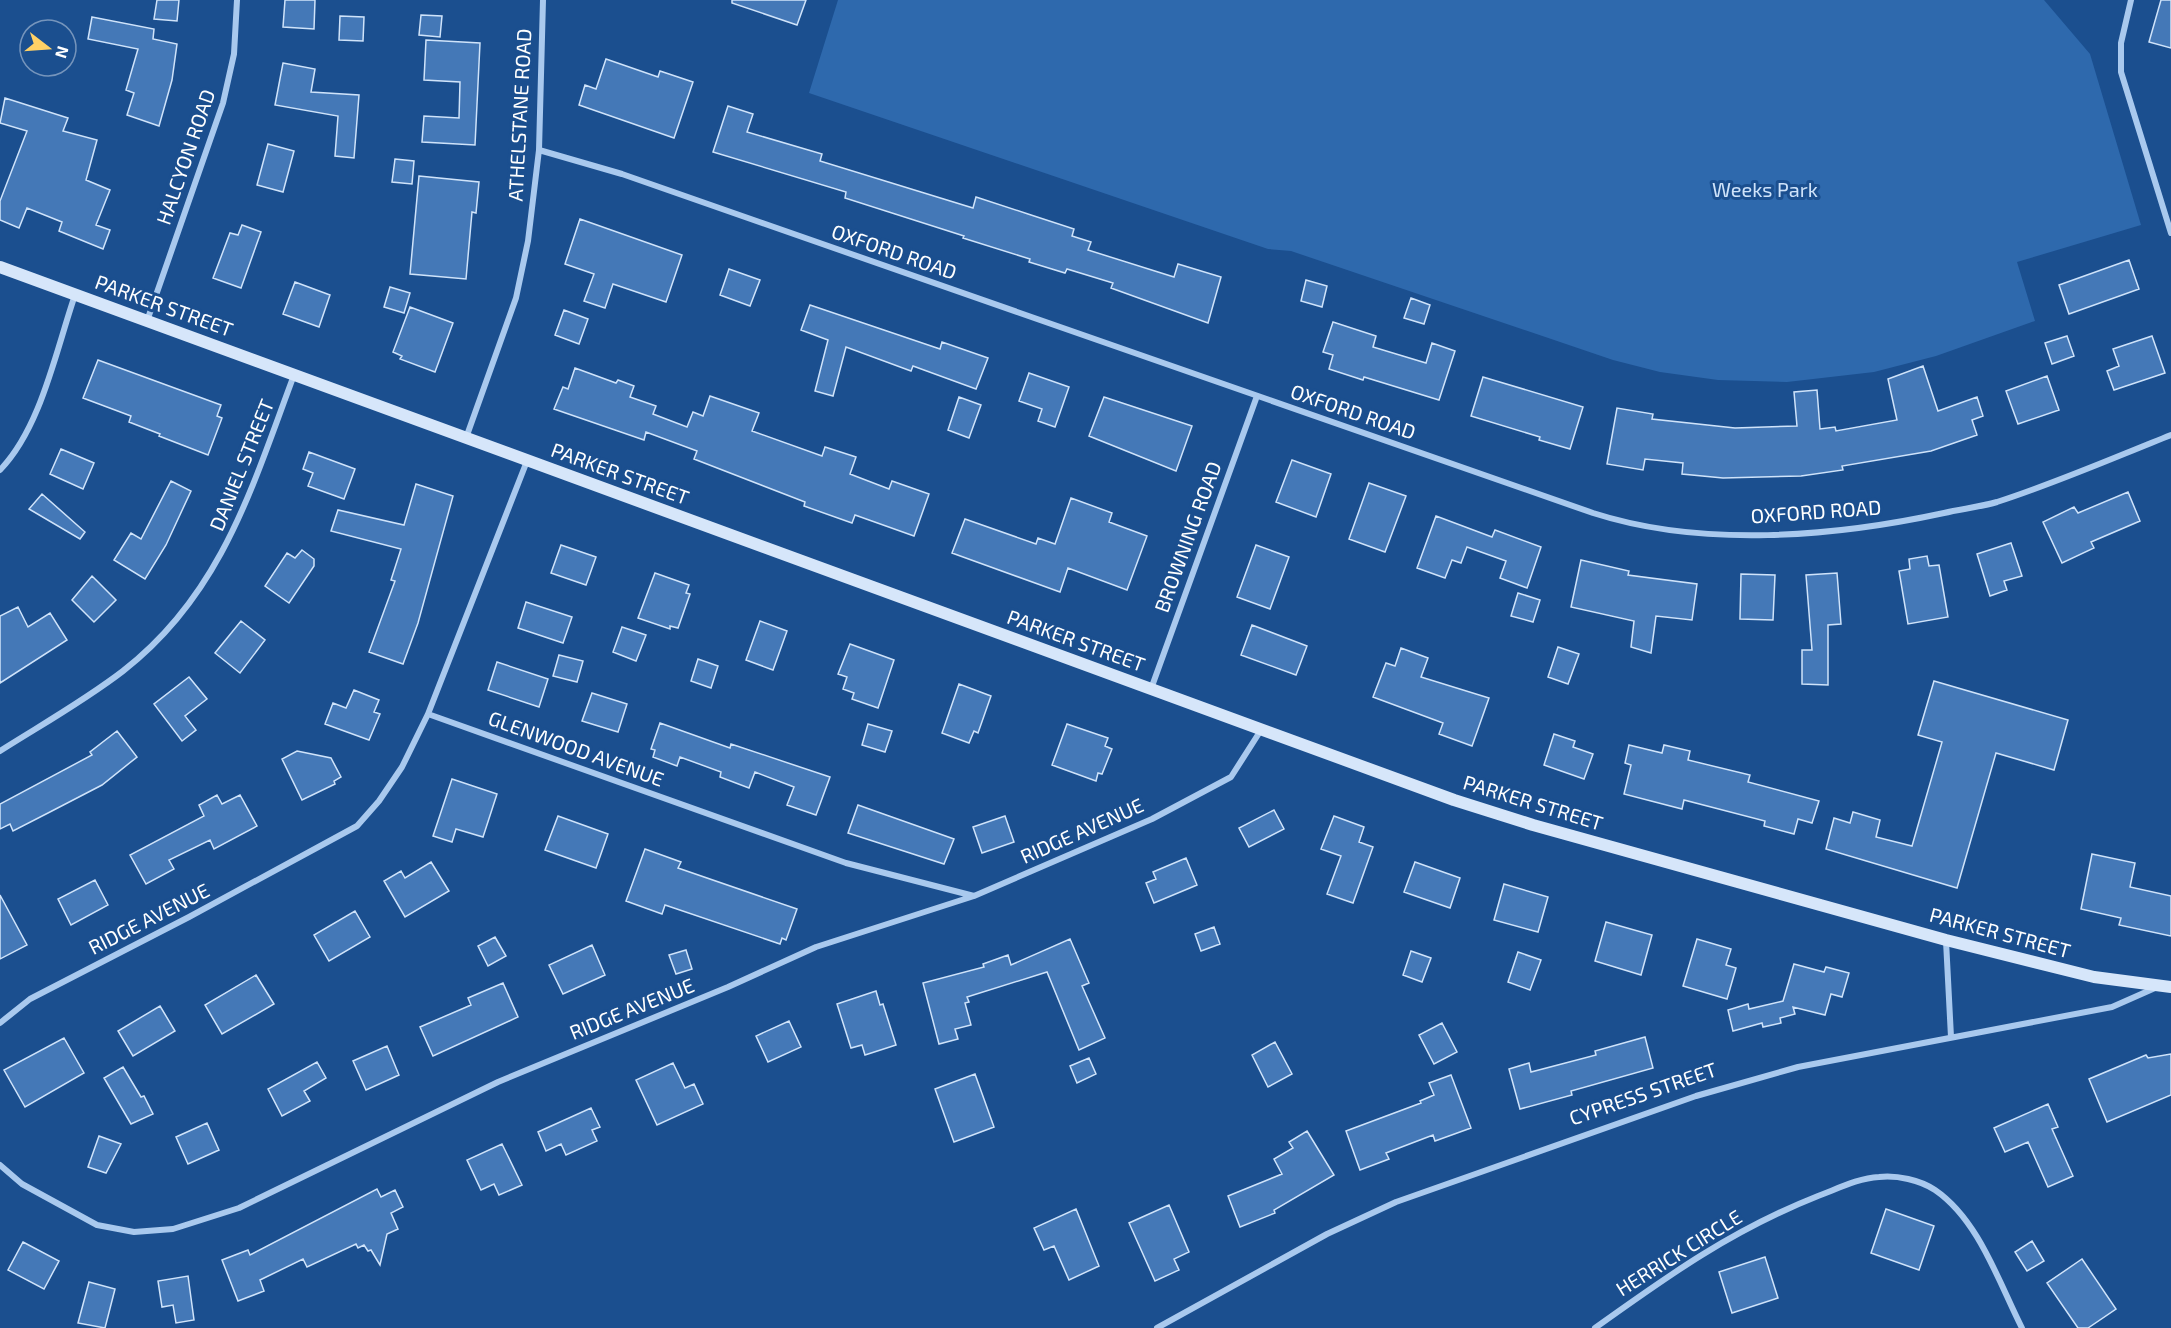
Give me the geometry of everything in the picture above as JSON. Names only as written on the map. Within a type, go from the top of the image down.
[{"type":"main road","name":"PARKER STREET","points":[[0,267],[1151,689],[1507,817],[1946,940],[2094,977],[2165,987]]},
{"type":"street","name":"HALCYON ROAD","points":[[147,321],[228,88],[234,54],[237,0]]},
{"type":"street","name":"ATHELSTANE ROAD","points":[[466,438],[516,298],[528,241],[539,150],[543,0]]},
{"type":"street","points":[[2131,0],[2121,43],[2121,72],[2171,234]]},
{"type":"street","name":"OXFORD ROAD","points":[[539,150],[622,174],[1593,513],[1622,522],[1686,534],[1812,532],[1906,522],[1995,502],[2171,435]]},
{"type":"street","points":[[0,471],[15,451],[31,422],[75,295]]},
{"type":"street","name":"DANIEL STREET","points":[[0,751],[123,671],[158,638],[190,601],[236,528],[294,375]]},
{"type":"street","name":"BROWNING ROAD","points":[[1151,689],[1257,396]]},
{"type":"street","points":[[428,714],[527,460]]},
{"type":"street","name":"GLENWOOD AVENUE","points":[[428,714],[846,863],[974,896]]},
{"type":"street","name":"RIDGE AVENUE","points":[[0,1023],[30,999],[210,906],[357,826],[379,801],[402,766],[428,714]]},
{"type":"street","name":"RIDGE AVENUE","points":[[0,1165],[22,1184],[97,1225],[134,1232],[173,1229],[239,1208],[498,1082],[718,992],[816,947],[974,896],[1152,819],[1230,777],[1261,729]]},
{"type":"street","points":[[1946,940],[1952,1037]]},
{"type":"street","name":"CYPRESS STREET","points":[[1157,1328],[1335,1230],[1431,1188],[1747,1079],[2112,1007],[2165,987]]},
{"type":"street","name":"HERRICK CIRCLE","points":[[1595,1328],[1687,1262],[1751,1226],[1830,1191],[1866,1179],[1888,1176],[1923,1184],[1936,1190],[1955,1208],[1982,1247],[2022,1328]]},
{"type":"green space","name":"Weeks Park","points":[[838,0],[2044,0],[2090,54],[2141,225],[2017,262],[2035,321],[1936,356],[1874,372],[1787,382],[1718,380],[1660,372],[1613,360],[1291,251],[1268,249],[809,93]]},
{"type":"building","points":[[157,0],[179,0],[177,21],[154,19]]},
{"type":"building","points":[[285,0],[315,0],[314,29],[283,27]]},
{"type":"building","points":[[732,0],[806,0],[797,25],[732,3]]},
{"type":"building","points":[[2161,0],[2171,0],[2171,48],[2149,42]]},
{"type":"building","points":[[421,15],[442,16],[440,37],[419,35]]},
{"type":"building","points":[[340,16],[364,17],[363,41],[339,40]]},
{"type":"building","points":[[92,17],[154,29],[153,39],[177,44],[172,80],[159,126],[127,115],[134,93],[126,90],[138,49],[88,39]]},
{"type":"building","points":[[426,40],[480,43],[475,145],[422,142],[424,116],[459,118],[460,82],[424,80]]},
{"type":"building","points":[[606,59],[658,77],[660,71],[693,82],[674,138],[579,105],[585,85],[596,89]]},
{"type":"building","points":[[283,63],[315,69],[311,92],[359,95],[354,158],[335,156],[338,116],[275,105]]},
{"type":"building","points":[[5,98],[68,118],[63,131],[97,140],[86,180],[110,190],[96,225],[110,230],[103,249],[59,231],[62,222],[27,208],[19,228],[0,220],[0,201],[27,131],[0,123]]},
{"type":"building","points":[[728,106],[753,114],[747,132],[822,154],[820,161],[973,208],[976,197],[1074,229],[1072,236],[1091,242],[1088,250],[1174,277],[1178,264],[1221,277],[1208,323],[1111,288],[1113,283],[1067,269],[1065,273],[1029,262],[1030,259],[963,238],[964,236],[845,198],[846,192],[713,152]]},
{"type":"building","points":[[268,144],[294,151],[283,192],[257,185]]},
{"type":"building","points":[[395,159],[414,161],[412,184],[392,182]]},
{"type":"building","points":[[419,176],[479,182],[476,213],[472,212],[466,279],[410,274]]},
{"type":"building","points":[[580,219],[682,255],[666,302],[613,284],[605,308],[584,301],[594,274],[565,264]]},
{"type":"building","points":[[242,225],[261,232],[241,288],[213,278],[230,233],[238,235]]},
{"type":"building","points":[[2129,260],[2139,289],[2069,314],[2059,285]]},
{"type":"building","points":[[729,269],[760,280],[750,306],[720,295]]},
{"type":"building","points":[[1306,280],[1327,286],[1322,307],[1301,301]]},
{"type":"building","points":[[295,282],[330,295],[319,327],[283,314]]},
{"type":"building","points":[[390,287],[410,293],[404,313],[384,307]]},
{"type":"building","points":[[1411,298],[1430,305],[1424,324],[1404,318]]},
{"type":"building","points":[[810,305],[940,349],[942,342],[988,358],[976,389],[913,366],[911,371],[846,347],[833,396],[815,391],[828,340],[801,330]]},
{"type":"building","points":[[410,307],[453,323],[435,372],[400,359],[402,356],[393,352]]},
{"type":"building","points":[[564,310],[588,319],[579,344],[555,335]]},
{"type":"building","points":[[1333,322],[1376,336],[1373,347],[1426,363],[1432,343],[1455,351],[1439,400],[1329,369],[1333,355],[1323,352]]},
{"type":"building","points":[[2067,336],[2074,356],[2052,364],[2045,343]]},
{"type":"building","points":[[2152,336],[2165,373],[2114,390],[2107,371],[2119,366],[2113,349]]},
{"type":"building","points":[[98,360],[221,405],[217,416],[222,418],[208,455],[129,422],[131,416],[83,398]]},
{"type":"building","points":[[1923,366],[1938,411],[1977,397],[1983,416],[1972,420],[1977,435],[1931,451],[1842,466],[1843,470],[1801,476],[1723,478],[1682,474],[1683,463],[1645,459],[1643,470],[1607,464],[1617,408],[1653,414],[1652,419],[1735,428],[1797,426],[1794,392],[1817,390],[1820,429],[1835,427],[1836,431],[1897,420],[1888,379]]},
{"type":"building","points":[[575,368],[616,383],[618,380],[634,386],[630,397],[656,406],[653,414],[687,427],[693,412],[703,416],[710,396],[759,413],[752,431],[822,456],[825,447],[856,457],[850,474],[889,489],[892,481],[929,494],[914,536],[855,515],[852,523],[804,506],[805,502],[694,459],[697,451],[646,432],[644,440],[554,409],[563,387],[568,389]]},
{"type":"building","points":[[1029,373],[1069,387],[1055,427],[1038,421],[1042,409],[1019,401]]},
{"type":"building","points":[[2047,376],[2059,410],[2018,424],[2006,391]]},
{"type":"building","points":[[1483,377],[1583,407],[1570,449],[1539,440],[1540,437],[1471,416]]},
{"type":"building","points":[[959,397],[981,405],[969,438],[948,430]]},
{"type":"building","points":[[1104,397],[1192,426],[1176,471],[1089,436]]},
{"type":"building","points":[[61,449],[94,463],[83,489],[50,474]]},
{"type":"building","points":[[309,452],[355,469],[344,499],[308,486],[313,473],[303,469]]},
{"type":"building","points":[[1292,460],[1331,474],[1316,517],[1276,502]]},
{"type":"building","points":[[171,481],[191,491],[166,545],[145,579],[114,560],[131,533],[141,539]]},
{"type":"building","points":[[1369,483],[1406,496],[1385,552],[1349,539]]},
{"type":"building","points":[[416,484],[453,496],[418,623],[403,664],[369,652],[395,581],[391,580],[401,549],[331,531],[338,510],[404,525]]},
{"type":"building","points":[[2128,492],[2140,521],[2091,542],[2094,548],[2062,563],[2043,522],[2074,507],[2078,513]]},
{"type":"building","points":[[42,494],[85,532],[80,539],[29,509]]},
{"type":"building","points":[[1071,498],[1112,513],[1109,522],[1147,536],[1127,590],[1068,568],[1060,592],[952,553],[965,519],[1036,544],[1038,538],[1055,544]]},
{"type":"building","points":[[1436,516],[1492,537],[1495,530],[1541,547],[1527,588],[1500,578],[1506,561],[1467,547],[1461,563],[1452,560],[1445,578],[1417,568]]},
{"type":"building","points":[[2011,543],[2022,576],[2004,581],[2007,590],[1990,596],[1977,554]]},
{"type":"building","points":[[561,545],[596,557],[586,585],[551,573]]},
{"type":"building","points":[[1256,545],[1289,557],[1270,609],[1237,597]]},
{"type":"building","points":[[302,550],[314,559],[314,566],[289,603],[265,586],[287,553],[295,558]]},
{"type":"building","points":[[1927,556],[1929,566],[1939,565],[1948,617],[1908,624],[1899,571],[1910,569],[1909,559]]},
{"type":"building","points":[[1581,560],[1629,571],[1628,575],[1697,584],[1692,620],[1656,616],[1651,653],[1631,647],[1634,621],[1571,607]]},
{"type":"building","points":[[655,573],[689,585],[686,593],[690,594],[678,628],[670,626],[670,629],[638,618]]},
{"type":"building","points":[[1837,573],[1841,624],[1828,625],[1828,685],[1802,684],[1802,650],[1812,650],[1806,575]]},
{"type":"building","points":[[1741,574],[1775,575],[1773,620],[1740,619]]},
{"type":"building","points":[[92,576],[116,600],[94,622],[72,600]]},
{"type":"building","points":[[1518,593],[1540,600],[1533,622],[1511,616]]},
{"type":"building","points":[[526,602],[572,617],[563,643],[518,628]]},
{"type":"building","points":[[18,607],[28,627],[50,613],[67,640],[0,683],[0,616]]},
{"type":"building","points":[[241,621],[265,640],[240,673],[215,653]]},
{"type":"building","points":[[760,621],[787,631],[773,670],[746,660]]},
{"type":"building","points":[[1252,625],[1307,646],[1296,675],[1241,655]]},
{"type":"building","points":[[622,627],[646,635],[636,661],[613,652]]},
{"type":"building","points":[[850,644],[894,660],[878,708],[852,699],[854,693],[843,689],[847,677],[838,674]]},
{"type":"building","points":[[1558,647],[1579,654],[1568,684],[1548,677]]},
{"type":"building","points":[[1401,648],[1428,658],[1421,677],[1489,698],[1472,746],[1439,734],[1443,723],[1373,697],[1386,663],[1395,666]]},
{"type":"building","points":[[559,655],[583,661],[577,682],[553,676]]},
{"type":"building","points":[[698,659],[718,666],[711,688],[691,681]]},
{"type":"building","points":[[497,662],[548,679],[539,707],[488,690]]},
{"type":"building","points":[[189,677],[207,699],[185,716],[196,730],[182,741],[154,704]]},
{"type":"building","points":[[1934,681],[2068,720],[2054,770],[1996,753],[1957,888],[1826,849],[1834,818],[1850,823],[1853,812],[1880,820],[1876,837],[1912,846],[1942,742],[1918,735]]},
{"type":"building","points":[[959,684],[991,696],[978,733],[974,731],[969,743],[942,733]]},
{"type":"building","points":[[354,690],[379,700],[374,712],[380,714],[369,740],[325,724],[333,703],[346,708]]},
{"type":"building","points":[[592,693],[627,704],[618,732],[582,721]]},
{"type":"building","points":[[660,723],[730,748],[731,744],[830,777],[816,815],[787,805],[794,787],[755,772],[749,788],[720,777],[721,772],[680,757],[677,766],[653,757],[655,750],[651,749]]},
{"type":"building","points":[[868,724],[892,731],[885,752],[862,745]]},
{"type":"building","points":[[1067,724],[1108,738],[1105,746],[1112,749],[1102,774],[1098,773],[1096,781],[1052,765]]},
{"type":"building","points":[[117,731],[137,757],[102,785],[13,831],[10,824],[0,829],[0,804],[92,755],[90,752]]},
{"type":"building","points":[[1554,734],[1575,741],[1573,747],[1593,754],[1584,779],[1544,765]]},
{"type":"building","points":[[1629,745],[1662,753],[1664,745],[1690,751],[1688,760],[1750,775],[1748,782],[1819,801],[1812,823],[1798,819],[1794,834],[1764,826],[1765,821],[1684,800],[1682,809],[1624,794],[1631,765],[1625,763]]},
{"type":"building","points":[[297,751],[331,758],[341,777],[334,781],[335,784],[302,800],[282,759]]},
{"type":"building","points":[[452,779],[497,794],[483,837],[456,829],[452,842],[433,836]]},
{"type":"building","points":[[217,795],[222,804],[240,795],[257,826],[214,849],[210,840],[169,860],[174,869],[146,884],[130,855],[204,816],[199,805]]},
{"type":"building","points":[[858,805],[954,839],[944,864],[848,833]]},
{"type":"building","points":[[1274,810],[1284,829],[1249,847],[1239,828]]},
{"type":"building","points":[[558,816],[608,834],[596,868],[545,850]]},
{"type":"building","points":[[1005,816],[1014,842],[982,853],[973,827]]},
{"type":"building","points":[[1334,816],[1364,827],[1359,842],[1373,847],[1353,903],[1327,894],[1341,856],[1321,849]]},
{"type":"building","points":[[645,849],[681,862],[678,868],[797,909],[786,940],[782,938],[780,944],[665,905],[662,914],[626,901]]},
{"type":"building","points":[[2092,854],[2135,863],[2130,887],[2171,896],[2171,936],[2119,925],[2121,918],[2081,909]]},
{"type":"building","points":[[1186,858],[1197,885],[1154,903],[1146,883],[1156,879],[1153,872]]},
{"type":"building","points":[[431,862],[449,891],[405,917],[384,881],[401,871],[405,878]]},
{"type":"building","points":[[1415,862],[1460,878],[1450,908],[1404,892]]},
{"type":"building","points":[[95,880],[108,905],[71,925],[58,899]]},
{"type":"building","points":[[1504,884],[1548,897],[1538,932],[1494,920]]},
{"type":"building","points":[[0,895],[27,945],[0,959]]},
{"type":"building","points":[[355,911],[370,937],[329,961],[314,935]]},
{"type":"building","points":[[1606,922],[1652,935],[1641,975],[1595,961]]},
{"type":"building","points":[[1214,927],[1220,944],[1201,951],[1195,934]]},
{"type":"building","points":[[495,937],[506,956],[488,966],[478,946]]},
{"type":"building","points":[[1070,939],[1089,983],[1082,986],[1105,1038],[1079,1050],[1047,972],[967,997],[969,1002],[965,1003],[971,1025],[955,1029],[958,1039],[939,1044],[923,983],[984,967],[983,964],[1008,955],[1011,965]]},
{"type":"building","points":[[1697,939],[1731,949],[1726,965],[1736,968],[1727,999],[1683,986]]},
{"type":"building","points":[[592,945],[605,975],[563,994],[549,965]]},
{"type":"building","points":[[686,950],[692,969],[676,974],[669,955]]},
{"type":"building","points":[[1411,951],[1431,958],[1422,982],[1403,975]]},
{"type":"building","points":[[1518,952],[1541,960],[1530,990],[1508,982]]},
{"type":"building","points":[[1794,964],[1824,972],[1826,967],[1849,973],[1842,997],[1831,994],[1825,1015],[1793,1007],[1795,1014],[1780,1018],[1781,1023],[1763,1027],[1762,1023],[1733,1031],[1728,1010],[1748,1004],[1749,1009],[1783,1001]]},
{"type":"building","points":[[256,975],[274,1004],[222,1034],[205,1005]]},
{"type":"building","points":[[503,983],[518,1017],[433,1056],[420,1027],[471,1005],[468,998]]},
{"type":"building","points":[[876,991],[880,1005],[883,1004],[896,1045],[865,1055],[862,1045],[851,1048],[837,1004]]},
{"type":"building","points":[[160,1006],[175,1031],[133,1056],[118,1031]]},
{"type":"building","points":[[789,1021],[801,1047],[768,1062],[756,1036]]},
{"type":"building","points":[[1442,1023],[1457,1052],[1434,1064],[1419,1035]]},
{"type":"building","points":[[1645,1037],[1653,1068],[1571,1091],[1572,1095],[1520,1109],[1509,1069],[1529,1063],[1531,1072],[1596,1055],[1595,1051]]},
{"type":"building","points":[[64,1038],[84,1073],[25,1107],[4,1070]]},
{"type":"building","points":[[1275,1042],[1292,1074],[1268,1087],[1252,1055]]},
{"type":"building","points":[[387,1046],[399,1075],[366,1090],[353,1061]]},
{"type":"building","points":[[2171,1054],[2171,1095],[2107,1122],[2089,1079],[2146,1055],[2148,1058]]},
{"type":"building","points":[[1089,1058],[1096,1074],[1077,1083],[1070,1066]]},
{"type":"building","points":[[317,1062],[326,1078],[304,1091],[310,1101],[282,1116],[268,1089]]},
{"type":"building","points":[[673,1063],[685,1088],[694,1084],[703,1104],[657,1125],[636,1080]]},
{"type":"building","points":[[123,1067],[141,1097],[144,1096],[153,1114],[131,1124],[104,1078]]},
{"type":"building","points":[[975,1074],[994,1127],[954,1142],[935,1089]]},
{"type":"building","points":[[1451,1075],[1471,1128],[1435,1141],[1433,1135],[1386,1153],[1389,1159],[1360,1170],[1346,1131],[1421,1103],[1420,1101],[1434,1095],[1429,1083]]},
{"type":"building","points":[[2048,1104],[2058,1127],[2052,1129],[2073,1176],[2048,1187],[2028,1142],[2005,1152],[1994,1128]]},
{"type":"building","points":[[591,1108],[600,1127],[592,1130],[597,1141],[566,1155],[561,1144],[546,1151],[538,1132]]},
{"type":"building","points":[[207,1123],[219,1150],[188,1164],[176,1137]]},
{"type":"building","points":[[1307,1131],[1334,1175],[1274,1210],[1275,1213],[1240,1227],[1228,1196],[1282,1174],[1274,1159],[1293,1148],[1289,1142]]},
{"type":"building","points":[[99,1136],[121,1144],[106,1173],[88,1167]]},
{"type":"building","points":[[502,1144],[522,1185],[499,1195],[494,1184],[481,1190],[467,1160]]},
{"type":"building","points":[[377,1189],[381,1197],[395,1190],[403,1207],[391,1213],[398,1229],[387,1234],[380,1265],[371,1250],[368,1251],[364,1245],[358,1248],[356,1244],[307,1267],[303,1259],[260,1280],[264,1291],[238,1301],[222,1260],[248,1250],[250,1255]]},
{"type":"building","points":[[1169,1205],[1189,1252],[1174,1259],[1179,1270],[1155,1281],[1129,1223]]},
{"type":"building","points":[[1076,1209],[1099,1266],[1069,1280],[1054,1246],[1044,1250],[1034,1228]]},
{"type":"building","points":[[1886,1209],[1934,1226],[1919,1270],[1871,1253]]},
{"type":"building","points":[[2032,1241],[2044,1261],[2027,1271],[2015,1252]]},
{"type":"building","points":[[23,1242],[59,1261],[44,1289],[8,1270]]},
{"type":"building","points":[[1765,1257],[1778,1298],[1732,1313],[1719,1272]]},
{"type":"building","points":[[2082,1259],[2116,1309],[2088,1328],[2078,1328],[2047,1283]]},
{"type":"building","points":[[188,1276],[194,1320],[176,1323],[173,1305],[162,1307],[158,1281]]},
{"type":"building","points":[[89,1282],[115,1289],[105,1328],[78,1323]]}]
